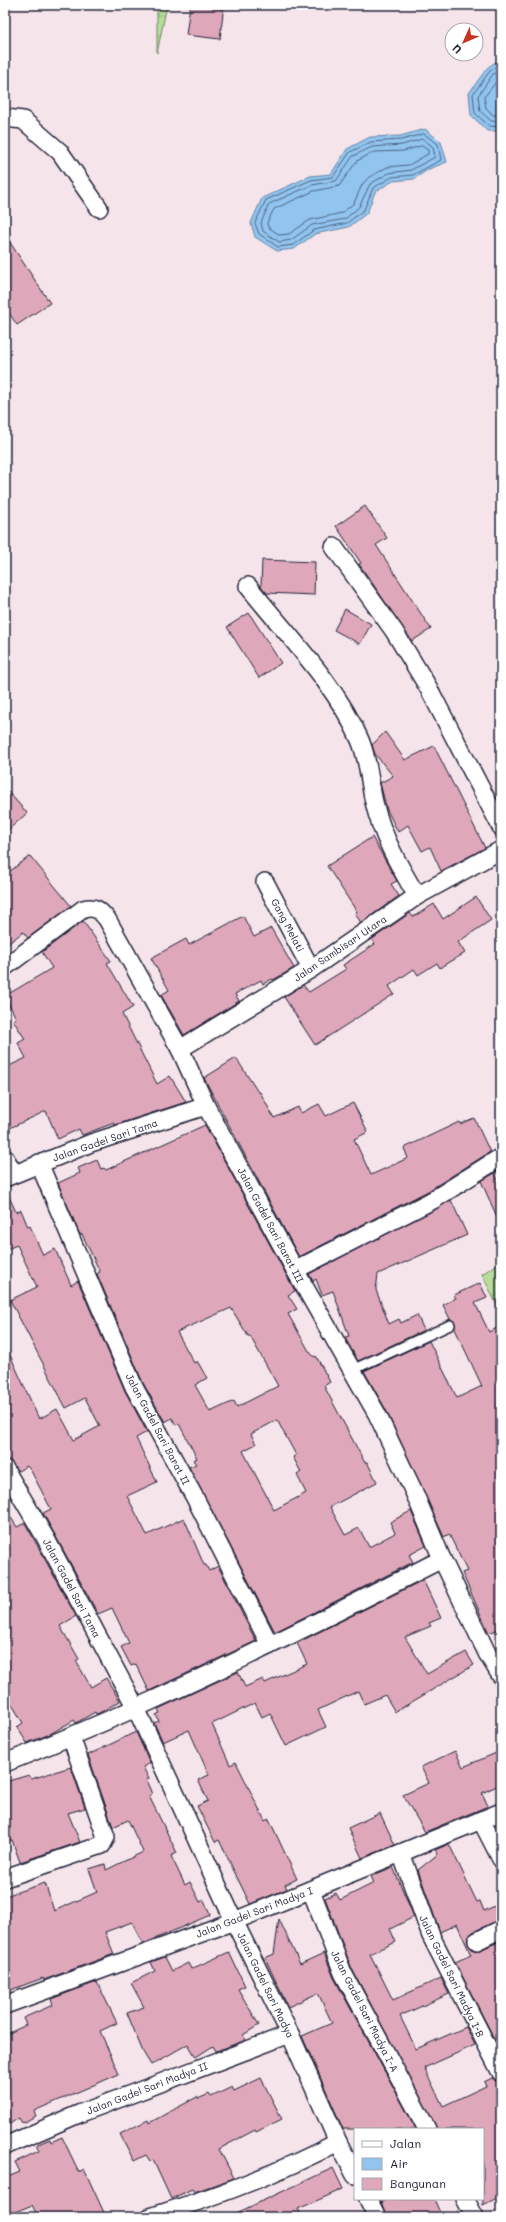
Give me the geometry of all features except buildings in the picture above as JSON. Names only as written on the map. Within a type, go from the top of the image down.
[{"type":"street","points":[[5,118],[23,120],[60,152],[99,208]]},
{"type":"street","points":[[334,547],[394,631],[428,687],[501,827]]},
{"type":"street","points":[[248,586],[312,664],[352,724],[368,762],[374,803],[389,847],[417,896]]},
{"type":"street","name":"Jalan Sambisari Utara","points":[[180,1049],[311,969],[417,896],[501,850]]},
{"type":"street","name":"Gang Melati","points":[[265,882],[311,969]]},
{"type":"street","name":"Jalan Gadel Sari Barat III","points":[[5,967],[83,909],[92,907],[99,910],[107,919],[180,1049],[206,1106],[295,1270],[380,1421],[414,1492],[442,1559],[487,1653],[501,1676]]},
{"type":"street","name":"Jalan Gadel Sari Tama","points":[[10,1175],[90,1143],[206,1106]]},
{"type":"street","points":[[295,1270],[433,1200],[501,1157]]},
{"type":"street","points":[[5,1158],[10,1175]]},
{"type":"street","name":"Jalan Gadel Sari Barat II","points":[[39,1163],[134,1387],[195,1498],[270,1645]]},
{"type":"street","name":"Jalan Gadel Sari Tama","points":[[5,1468],[45,1537],[136,1708]]},
{"type":"street","points":[[5,1763],[72,1737],[136,1708],[270,1645],[442,1559]]},
{"type":"street","name":"Jalan Gadel Sari Madya","points":[[136,1708],[234,1921],[290,2034],[338,2142],[354,2173]]},
{"type":"street","points":[[5,1878],[102,1845],[105,1842],[106,1837],[72,1737]]},
{"type":"street","name":"Jalan Gadel Sari Madya I","points":[[5,2005],[234,1921],[501,1812]]},
{"type":"street","points":[[482,1820],[501,1859]]},
{"type":"street","name":"Jalan Gadel Sari Madya I-B","points":[[401,1853],[431,1936],[501,2073]]},
{"type":"street","name":"Jalan Gadel Sari Madya I-A","points":[[311,1890],[343,1973],[426,2128]]},
{"type":"street","points":[[477,1941],[501,1929]]},
{"type":"street","name":"Jalan Gadel Sari Madya II","points":[[5,2146],[102,2105],[290,2034]]},
{"type":"street","points":[[150,2217],[227,2192],[312,2156],[338,2142]]},
{"type":"street","points":[[368,2200],[377,2217]]},
{"type":"street","points":[[466,2200],[475,2217]]},
{"type":"lane","points":[[352,1370],[450,1325]]},
{"type":"green space","points":[[157,5],[167,5],[157,53]]},
{"type":"green space","points":[[501,1262],[501,1314],[482,1274]]},
{"type":"water","points":[[501,58],[501,131],[487,131],[471,115],[469,93],[487,68]]},
{"type":"water","points":[[425,129],[441,142],[447,162],[429,169],[414,179],[393,181],[375,192],[367,213],[349,227],[315,234],[294,249],[277,251],[255,237],[251,223],[262,198],[310,176],[331,174],[347,149],[370,137],[400,136]]}]
